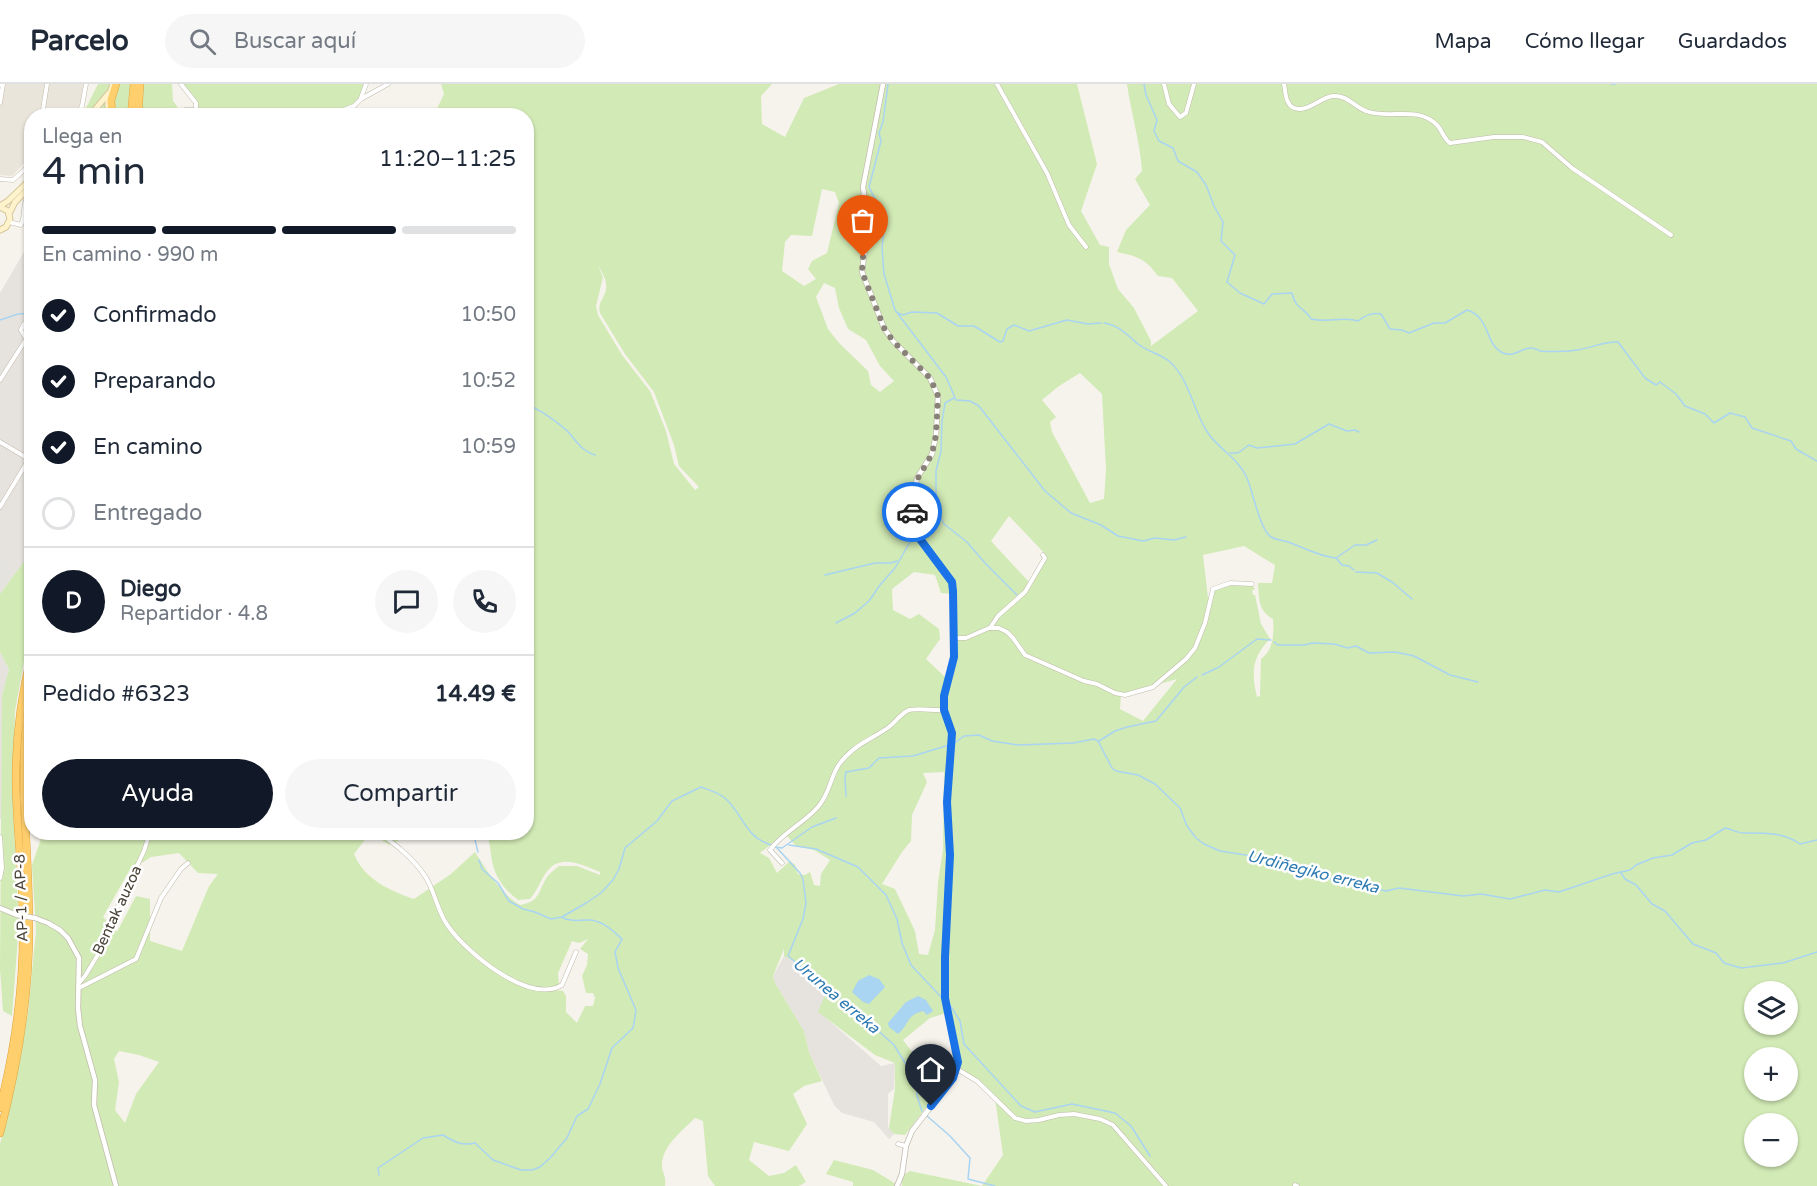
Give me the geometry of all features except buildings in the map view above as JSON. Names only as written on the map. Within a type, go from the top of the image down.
[{"type":"highway","points":[[132,108],[134,84]]},
{"type":"highway","points":[[138,108],[140,84]]},
{"type":"highway","points":[[109,108],[113,85]]},
{"type":"highway","name":"AP-1 / AP-8","points":[[0,1108],[12,1053],[21,977],[23,922],[16,768],[24,695]]},
{"type":"highway","name":"AP-1 / AP-8","points":[[24,734],[22,768],[24,809]]},
{"type":"highway","name":"AP-1 / AP-8","points":[[0,1133],[18,1054],[28,966],[29,911],[26,840]]},
{"type":"main road","points":[[96,108],[113,85]]},
{"type":"main road","points":[[9,214],[0,207],[24,186]]},
{"type":"main road","points":[[0,230],[6,227],[15,202],[24,193]]},
{"type":"street","points":[[0,103],[1,84]]},
{"type":"street","points":[[43,108],[47,84]]},
{"type":"street","points":[[81,108],[86,84]]},
{"type":"street","points":[[181,84],[196,103],[196,108]]},
{"type":"street","points":[[361,99],[366,84]]},
{"type":"street","points":[[349,108],[388,84]]},
{"type":"street","points":[[883,84],[863,187],[868,224],[862,272],[884,328],[893,341],[930,378],[938,396],[938,419],[934,445],[932,454],[918,478],[911,522],[914,531],[952,582],[954,639],[954,657],[944,696],[944,710],[952,733],[947,802],[950,855],[945,998],[958,1062],[953,1078],[912,1131],[906,1146],[902,1174],[897,1186]]},
{"type":"street","points":[[997,84],[1047,173],[1069,225],[1086,247]]},
{"type":"street","points":[[1164,84],[1169,104],[1180,117],[1186,113],[1194,84]]},
{"type":"street","points":[[1284,84],[1287,102],[1292,107],[1300,109],[1334,96],[1344,97],[1366,111],[1412,113],[1421,116],[1437,125],[1444,139],[1450,143],[1494,137],[1523,137],[1542,142],[1572,168],[1671,235]]},
{"type":"street","points":[[0,179],[12,180],[24,170]]},
{"type":"street","points":[[9,222],[21,225],[24,219],[24,203]]},
{"type":"street","points":[[0,380],[24,340]]},
{"type":"street","points":[[0,442],[24,456]]},
{"type":"street","points":[[0,507],[24,469]]},
{"type":"street","points":[[989,628],[998,616],[1025,592],[1045,558],[1043,555]]},
{"type":"street","points":[[954,639],[966,638],[989,628],[999,628],[1007,632],[1025,655],[1084,681],[1125,695],[1153,687],[1186,659],[1195,648],[1205,623],[1213,589],[1230,583],[1252,584]]},
{"type":"street","points":[[782,862],[770,850],[773,845],[817,808],[825,798],[839,765],[865,740],[887,729],[907,711],[944,710]]},
{"type":"street","points":[[0,837],[0,878]]},
{"type":"street","name":"Bentak auzoa","points":[[78,986],[102,948],[147,840]]},
{"type":"street","points":[[389,840],[411,857],[426,878],[447,925],[469,951],[498,971],[524,986],[559,988],[576,952]]},
{"type":"street","name":"Bentak auzoa","points":[[78,986],[136,959],[161,898],[181,869],[188,863]]},
{"type":"street","name":"Bentak auzoa","points":[[0,908],[48,923],[68,938],[79,958],[80,1026],[95,1080],[94,1105],[116,1186]]},
{"type":"street","points":[[957,1069],[977,1082],[1015,1118],[1026,1121],[1074,1114],[1100,1119],[1113,1125],[1166,1186]]},
{"type":"street","points":[[898,1144],[906,1146]]},
{"type":"shaded area","points":[[0,84],[86,84],[81,108],[24,108],[24,163],[12,176],[0,175]]},
{"type":"shaded area","points":[[24,252],[24,561],[0,594],[0,293]]},
{"type":"shaded area","points":[[0,558],[14,566],[0,590]]},
{"type":"shaded area","points":[[0,652],[9,669],[2,697],[2,819],[0,819]]},
{"type":"shaded area","points":[[784,956],[803,966],[828,990],[819,1012],[881,1066],[895,1063],[894,1089],[888,1094],[888,1127],[894,1134],[889,1139],[874,1122],[842,1113],[834,1105],[809,1052],[804,1031],[775,983],[773,976]]},
{"type":"green space","points":[[98,84],[172,84],[173,101],[178,108],[86,108]]},
{"type":"green space","points":[[181,84],[364,84],[361,99],[349,108],[196,108],[196,103]]},
{"type":"green space","points":[[441,84],[772,84],[761,96],[762,124],[785,137],[804,98],[839,84],[1077,84],[1097,164],[1081,211],[1100,245],[1109,247],[1109,264],[1118,289],[1134,308],[1151,341],[1151,346],[1198,311],[1172,278],[1158,276],[1140,259],[1117,252],[1126,230],[1150,205],[1135,179],[1142,171],[1127,84],[1817,84],[1817,1186],[982,1186],[1003,1155],[995,1098],[959,1070],[960,1052],[946,1013],[930,1018],[903,1040],[940,1089],[905,1135],[894,1134],[889,1128],[895,1089],[895,1063],[875,1055],[818,1012],[827,990],[803,966],[784,956],[784,949],[773,976],[775,983],[804,1031],[809,1052],[822,1081],[804,1086],[793,1094],[807,1124],[789,1151],[754,1142],[749,1160],[769,1176],[784,1173],[796,1165],[806,1182],[799,1186],[715,1186],[708,1176],[703,1121],[695,1118],[675,1138],[663,1156],[662,1169],[665,1186],[0,1186],[0,1144],[19,1064],[28,1013],[36,931],[32,865],[41,840],[365,840],[354,854],[358,863],[379,883],[414,899],[451,874],[475,852],[500,888],[520,905],[538,896],[547,877],[559,866],[577,866],[600,875],[600,872],[581,864],[561,862],[549,869],[530,899],[518,900],[497,876],[489,840],[534,840],[534,108],[437,108],[444,94]],"holes":[[[822,189],[835,192],[839,203],[827,253],[812,261],[808,269],[816,279],[804,286],[782,271],[785,242],[791,235],[812,236]],[[598,266],[606,283],[605,294],[600,303],[600,313],[625,354],[654,392],[674,445],[679,466],[699,487],[695,490],[674,464],[666,431],[650,391],[622,355],[598,315],[596,306],[603,277]],[[824,283],[835,288],[839,308],[848,329],[866,340],[880,366],[894,381],[880,392],[871,385],[868,371],[828,329],[816,297]],[[1080,373],[1102,394],[1106,470],[1104,499],[1090,503],[1052,432],[1050,422],[1056,417],[1042,400]],[[1009,516],[1047,556],[1029,582],[991,541]],[[1244,546],[1275,565],[1272,583],[1258,583],[1260,604],[1264,612],[1273,619],[1271,646],[1261,659],[1260,696],[1257,697],[1255,688],[1254,665],[1270,639],[1261,624],[1255,595],[1252,591],[1255,589],[1252,585],[1230,584],[1213,589],[1208,598],[1203,555]],[[914,572],[935,575],[941,593],[955,594],[955,658],[945,677],[926,659],[940,639],[939,629],[919,614],[910,619],[893,610],[892,589]],[[1177,679],[1143,721],[1120,709],[1121,695]],[[864,739],[865,741],[840,765],[826,800],[787,836],[796,846],[814,850],[830,860],[821,874],[820,886],[814,885],[810,872],[805,875],[798,874],[795,865],[790,861],[777,873],[769,858],[760,853],[808,815],[824,797],[832,774],[843,757]],[[944,772],[943,850],[935,930],[928,955],[919,954],[915,931],[895,889],[882,884],[911,841],[912,815],[927,782],[923,773]],[[179,853],[198,873],[218,874],[209,886],[182,951],[150,941],[150,899],[136,896],[117,932],[103,917],[129,871],[151,857]],[[588,939],[580,949],[588,954],[587,965],[582,976],[586,993],[593,993],[595,998],[593,1006],[585,1006],[577,1023],[566,1012],[566,996],[563,991],[547,989],[559,985],[558,973],[572,941],[579,943]],[[119,1051],[159,1062],[136,1094],[125,1123],[115,1110],[119,1082],[114,1059]]]},
{"type":"green space","points":[[24,561],[24,661],[15,711],[13,807],[19,923],[12,1016],[3,1011],[0,969],[2,696],[9,669],[0,652],[0,594]]},
{"type":"green space","points":[[382,840],[398,840],[398,841],[389,845]]},
{"type":"green space","points":[[834,1160],[873,1170],[896,1184],[894,1186],[853,1186],[853,1182],[826,1174]]},
{"type":"green space","points":[[910,1171],[982,1186],[902,1186],[902,1176]]},
{"type":"water","points":[[869,975],[879,979],[885,987],[869,1004],[863,1002],[852,992],[858,981]]},
{"type":"water","points":[[918,996],[926,1000],[933,1011],[927,1015],[923,1011],[913,1015],[898,1034],[889,1027],[888,1023],[906,1002]]},
{"type":"waterway","points":[[888,84],[883,122],[879,133],[881,141],[869,187],[885,221],[882,248],[884,274],[895,310],[946,377],[956,400],[970,401],[979,406],[1045,491],[1071,513],[1101,525],[1118,536],[1143,541],[1155,538],[1174,540],[1186,537]]},
{"type":"waterway","points":[[1144,84],[1146,95],[1157,120],[1154,131],[1159,141],[1173,148],[1178,161],[1197,172],[1206,185],[1223,222],[1221,241],[1235,255],[1227,282],[1240,293],[1264,304],[1272,294],[1292,293],[1298,306],[1311,319],[1317,320],[1358,321],[1369,315],[1381,314],[1390,329],[1409,333],[1434,323],[1445,323],[1467,310],[1480,318],[1492,343],[1506,354],[1531,348],[1540,351],[1568,351],[1618,342],[1645,378],[1656,385],[1660,382],[1676,394],[1685,406],[1705,414],[1714,423],[1730,413],[1745,417],[1752,428],[1791,441],[1796,449],[1817,461]]},
{"type":"waterway","points":[[1611,84],[1616,84]]},
{"type":"waterway","points":[[898,313],[903,315],[912,312],[937,313],[958,326],[974,326],[1000,342],[1003,341],[1007,329],[1014,325],[1029,331],[1067,320],[1088,324],[1101,323]]},
{"type":"waterway","points":[[0,320],[24,314]]},
{"type":"waterway","points":[[1104,323],[1118,328],[1142,347],[1166,359],[1176,369],[1186,385],[1206,430],[1243,470],[1263,527],[1271,537],[1317,554],[1336,558],[1342,565],[1354,570]]},
{"type":"waterway","points":[[954,398],[945,403],[942,421],[941,451],[936,471],[938,513],[944,524],[967,542],[1017,595]]},
{"type":"waterway","points":[[534,408],[567,430],[583,449],[595,455]]},
{"type":"waterway","points":[[1230,453],[1238,453],[1249,445],[1257,448],[1295,444],[1329,424],[1347,431],[1359,432]]},
{"type":"waterway","points":[[918,531],[938,515]]},
{"type":"waterway","points":[[836,623],[855,613],[869,601],[895,568],[914,535]]},
{"type":"waterway","points":[[1336,558],[1355,545],[1366,545],[1377,540]]},
{"type":"waterway","points":[[825,575],[875,563],[897,561]]},
{"type":"waterway","points":[[1356,572],[1377,573],[1412,599]]},
{"type":"waterway","points":[[1202,675],[1219,667],[1257,639],[1271,640]]},
{"type":"waterway","points":[[1274,642],[1278,645],[1313,643],[1334,644],[1348,648],[1356,646],[1369,653],[1395,652],[1414,656],[1450,675],[1478,682]]},
{"type":"waterway","points":[[1099,741],[1115,731],[1156,721],[1184,687],[1197,677]]},
{"type":"waterway","name":"Urdiñegiko erreka","points":[[953,744],[964,736],[979,735],[992,741],[1018,745],[1073,743],[1094,739],[1098,741],[1112,768],[1116,771],[1138,775],[1155,784],[1180,808],[1187,826],[1204,844],[1220,851],[1258,857],[1311,875],[1386,891],[1399,888],[1463,896],[1481,894],[1510,899],[1545,890],[1559,892],[1630,870],[1653,858],[1672,855],[1692,843],[1706,840],[1725,828],[1742,833],[1780,835],[1800,844],[1817,840]]},
{"type":"waterway","name":"Urdiñegiko erreka","points":[[846,796],[846,772],[869,768],[879,758],[913,756],[949,745]]},
{"type":"waterway","points":[[479,860],[482,869],[498,883],[509,901],[523,909],[551,919],[562,917],[601,893],[619,869],[625,848],[657,821],[672,801],[701,787],[724,797],[750,831],[771,845]]},
{"type":"waterway","name":"Urdiñegiko erreka","points":[[775,847],[782,848],[812,827],[836,818]]},
{"type":"waterway","points":[[475,840],[478,852]]},
{"type":"waterway","points":[[789,845],[816,849],[858,867],[886,895],[897,919],[902,943],[911,965],[942,998]]},
{"type":"waterway","name":"Urunea erreka","points":[[777,848],[800,873],[806,903],[803,919],[788,956],[894,1045],[912,1074],[922,1111]]},
{"type":"waterway","points":[[1621,873],[1625,879],[1636,885],[1652,904],[1665,911],[1693,944],[1716,953],[1724,963],[1741,968],[1783,963],[1817,952]]},
{"type":"waterway","points":[[379,1175],[378,1168],[423,1138],[443,1135],[458,1143],[475,1143],[493,1160],[521,1170],[532,1170],[540,1167],[550,1158],[567,1138],[577,1116],[588,1109],[600,1084],[612,1048],[633,1028],[636,1010],[618,968],[615,952],[622,939],[598,922],[563,918]]},
{"type":"waterway","points":[[950,1005],[960,1021],[964,1044],[1021,1106],[1035,1112],[1072,1104],[1115,1113],[1131,1126],[1150,1156]]},
{"type":"waterway","points":[[927,1116],[970,1158],[968,1179],[995,1186]]},
{"type":"way so far","points":[[863,257],[862,272],[884,328],[893,341],[930,378],[938,396],[938,419],[932,454],[918,478],[912,512]]},
{"type":"route","points":[[912,512],[911,522],[914,531],[952,582],[953,591],[954,657],[944,696],[944,710],[952,733],[947,802],[950,855],[945,998],[958,1062],[953,1078],[931,1106]]}]
